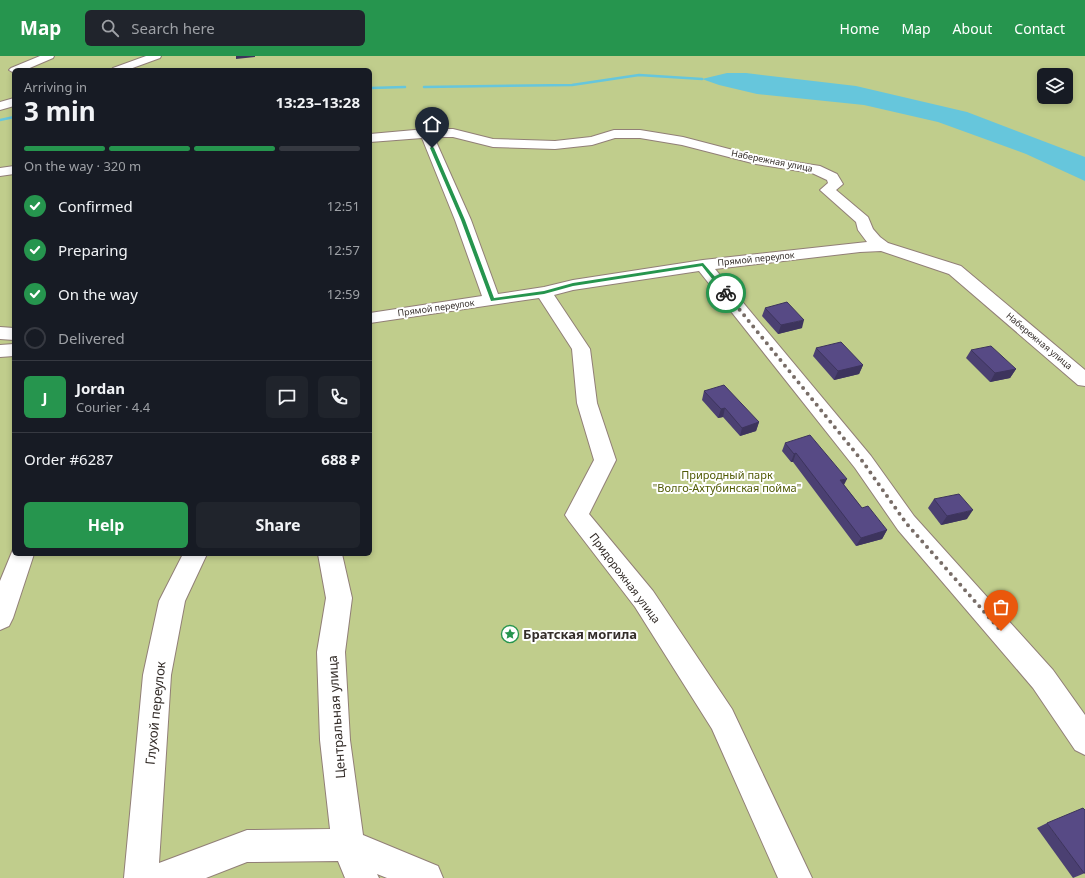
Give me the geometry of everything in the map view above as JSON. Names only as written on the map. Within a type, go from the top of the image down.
[{"type":"street","points":[[19,68],[49,56]]},
{"type":"street","points":[[123,68],[156,56]]},
{"type":"street","points":[[0,106],[12,103]]},
{"type":"street","points":[[426,133],[463,220],[492,300]]},
{"type":"street","name":"Набережная улица","points":[[372,138],[426,133],[453,133],[493,143],[555,146],[592,141],[614,134],[640,134],[683,141],[756,160],[815,169],[832,177],[836,184],[827,190],[863,220],[866,230],[874,240],[882,246],[954,270],[1085,380]]},
{"type":"street","points":[[0,172],[12,170]]},
{"type":"street","name":"Прямой переулок","points":[[372,318],[544,292],[573,285],[703,265],[860,247],[882,246]]},
{"type":"street","points":[[703,265],[863,462],[906,523],[1043,679],[1085,740]]},
{"type":"street","name":"Придорожная улица","points":[[544,292],[581,349],[587,403],[606,460],[578,515],[644,599],[722,719],[795,878]]},
{"type":"street","points":[[0,333],[12,334]]},
{"type":"street","points":[[0,351],[12,350]]},
{"type":"street","points":[[0,618],[21,556]]},
{"type":"street","name":"Глухой переулок","points":[[141,878],[156,675],[172,601],[195,556]]},
{"type":"street","name":"Центральная улица","points":[[330,556],[339,598],[331,652],[335,740],[348,845],[362,878]]},
{"type":"street","points":[[162,878],[247,846],[348,845],[426,878]]},
{"type":"green space","name":"Природный парк \"Волго-Ахтубинская пойма\"","points":[[0,56],[1085,56],[1085,878],[0,878]]},
{"type":"water","points":[[727,73],[746,73],[856,86],[967,112],[1085,157],[1085,181],[1026,154],[938,122],[864,105],[757,94],[719,85],[702,79]]},
{"type":"building","points":[[787,302],[804,320],[781,325],[765,308]]},
{"type":"building","points":[[841,342],[863,365],[838,371],[816,348]]},
{"type":"building","points":[[991,346],[1016,369],[995,373],[971,350]]},
{"type":"building","points":[[724,385],[759,422],[742,428],[725,408],[721,409],[704,391]]},
{"type":"building","points":[[810,435],[847,479],[840,480],[862,508],[868,506],[887,530],[861,538],[796,453],[794,454],[785,443]]},
{"type":"building","points":[[959,494],[973,510],[947,516],[934,499]]},
{"type":"building","points":[[1083,808],[1085,810],[1085,873],[1047,823]]},
{"type":"waterway","points":[[424,87],[572,85],[639,75],[702,79]]},
{"type":"waterway","points":[[372,88],[405,87]]},
{"type":"waterway","points":[[0,120],[12,117]]},
{"type":"way so far","points":[[726,293],[863,462],[906,523],[1001,631]]},
{"type":"place","name":"Братская могила","points":[[510,634]]},
{"type":"route","points":[[432,148],[463,220],[492,300],[544,292],[573,285],[703,265],[726,293]]}]
